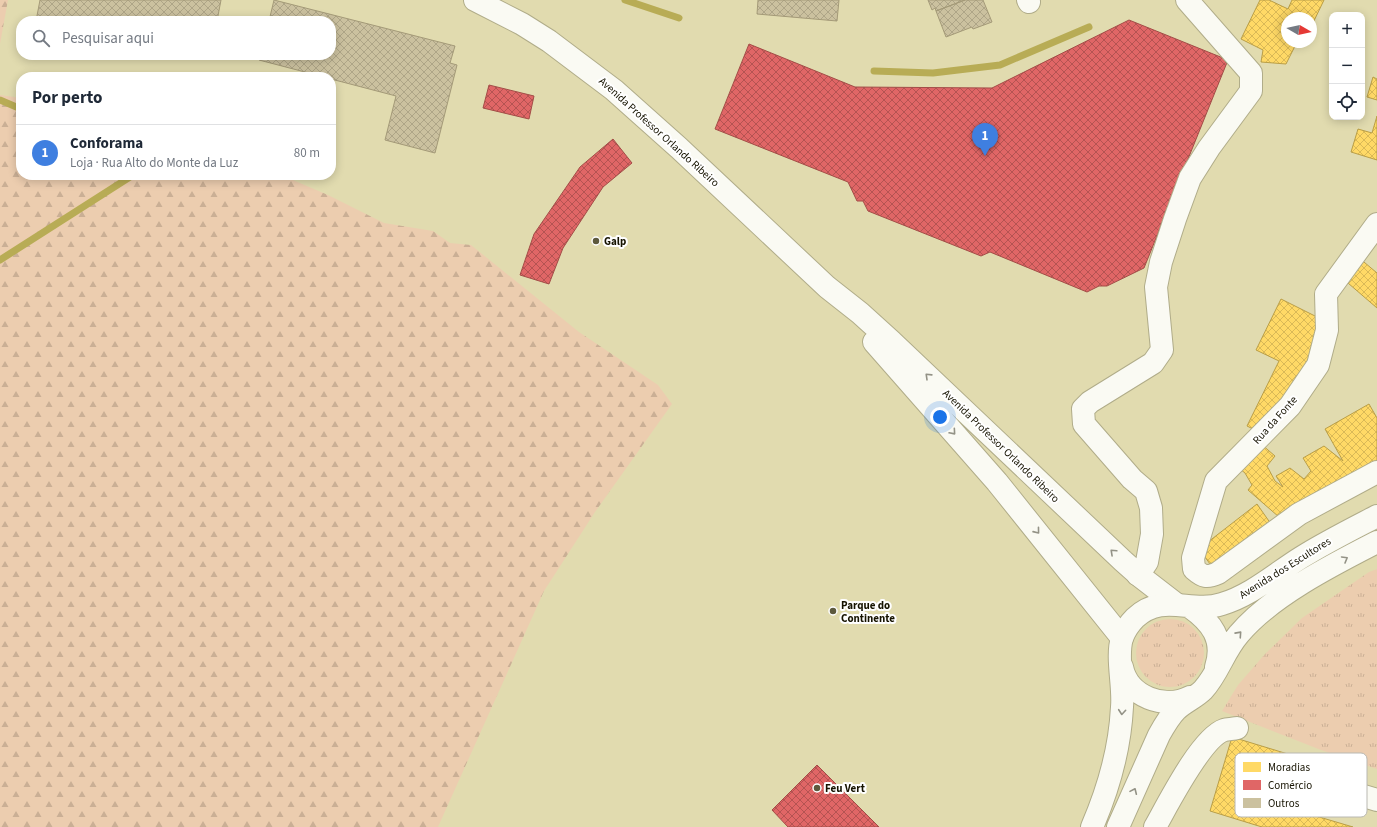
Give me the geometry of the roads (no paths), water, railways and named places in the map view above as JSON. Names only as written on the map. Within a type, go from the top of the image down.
[{"type":"main road","name":"Avenida Professor Orlando Ribeiro","points":[[475,0],[522,24],[549,41],[614,90],[684,153],[826,287],[860,313],[892,342],[1037,482],[1138,575],[1183,605]]},
{"type":"main road","points":[[1138,575],[1147,562],[1152,534],[1149,502],[1146,491],[1132,479],[1084,424],[1083,409],[1090,402],[1153,363],[1162,350],[1156,287],[1161,262],[1175,218],[1190,178],[1209,148],[1251,91],[1252,80],[1251,72],[1187,0]]},
{"type":"main road","name":"Rua da Fonte","points":[[1377,224],[1326,294],[1327,330],[1318,365],[1290,406],[1216,481],[1193,558],[1194,569],[1200,575],[1208,577],[1218,573],[1299,514],[1377,472]]},
{"type":"main road","name":"Avenida Professor Orlando Ribeiro","points":[[826,287],[840,305],[997,482],[1122,638]]},
{"type":"main road","name":"Avenida dos Escultores","points":[[1092,827],[1112,767],[1118,739],[1122,707],[1122,638],[1130,623],[1143,611],[1158,604],[1208,607],[1221,604],[1250,592],[1324,544],[1377,516]]},
{"type":"main road","name":"Avenida dos Escultores","points":[[1118,827],[1166,722],[1177,709],[1207,685],[1232,642],[1250,622],[1295,588],[1377,542]]},
{"type":"main road","points":[[1183,605],[1206,619],[1215,633],[1219,648],[1207,685]]},
{"type":"main road","name":"Avenida dos Escultores","points":[[1121,659],[1123,671],[1131,684],[1142,695],[1157,702],[1173,703],[1207,685]]},
{"type":"main road","points":[[1155,827],[1198,755],[1212,738],[1224,730],[1237,728]]},
{"type":"main road","points":[[1367,797],[1377,800]]},
{"type":"waterway","points":[[625,0],[679,18]]},
{"type":"waterway","points":[[874,71],[933,73],[1000,65],[1089,27]]},
{"type":"waterway","points":[[0,100],[16,107]]},
{"type":"waterway","points":[[0,260],[125,180]]},
{"type":"place","name":"Conforama","points":[[985,156]]},
{"type":"place","name":"Galp","points":[[596,241]]},
{"type":"place","name":"Parque do Continente","points":[[833,611]]},
{"type":"place","name":"Feu Vert","points":[[817,788]]}]
